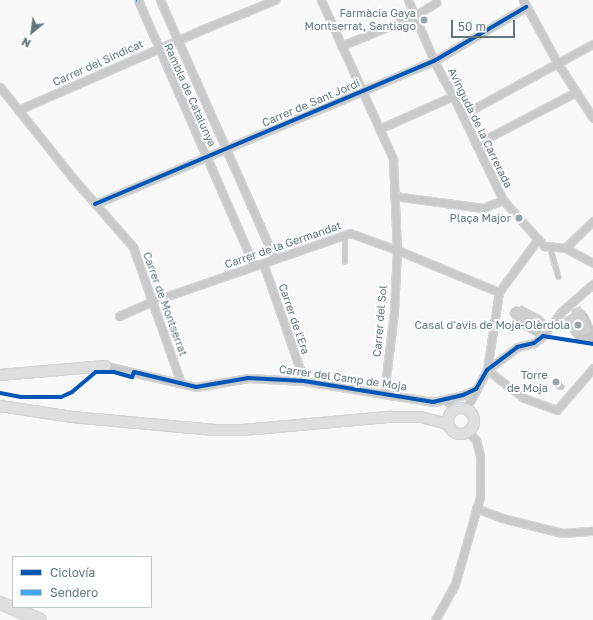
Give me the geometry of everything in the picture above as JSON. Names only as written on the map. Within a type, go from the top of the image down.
[{"type":"highway","points":[[0,602],[12,607]]},
{"type":"highway","points":[[13,608],[40,620]]},
{"type":"street","name":"Rambla de Catalunya","points":[[138,0],[158,49],[254,266]]},
{"type":"street","name":"Rambla de Catalunya","points":[[160,0],[274,259]]},
{"type":"street","name":"Carrer del Sindicat","points":[[18,110],[178,40],[275,0]]},
{"type":"street","name":"Carrer del Sol","points":[[321,0],[393,159],[397,250],[394,312],[384,393]]},
{"type":"street","name":"Avinguda de la Carrerada","points":[[408,0],[434,61],[492,174],[503,200]]},
{"type":"street","points":[[524,2],[558,64],[593,118]]},
{"type":"street","name":"Carrer de Sant Jordi","points":[[96,204],[434,61],[524,2]]},
{"type":"street","points":[[341,46],[414,16],[436,3]]},
{"type":"street","points":[[462,115],[593,44]]},
{"type":"street","name":"Carrer de Montserrat","points":[[0,87],[133,247],[181,383]]},
{"type":"street","points":[[476,144],[576,92]]},
{"type":"street","points":[[379,129],[453,96]]},
{"type":"street","points":[[394,196],[483,208],[503,200],[544,246],[565,248],[593,263]]},
{"type":"street","points":[[565,248],[593,221]]},
{"type":"street","name":"Carrer de la Germandat","points":[[119,316],[153,301],[350,233],[397,250],[499,292]]},
{"type":"street","points":[[448,424],[451,413],[462,409],[487,370],[499,292],[538,239]]},
{"type":"street","name":"Carrer de l'Era","points":[[263,263],[304,381]]},
{"type":"street","points":[[487,370],[517,347],[539,339],[561,312],[593,284]]},
{"type":"street","points":[[0,375],[106,366]]},
{"type":"street","name":"Carrer del Camp de Moja","points":[[106,366],[196,387],[248,378],[304,381],[426,401],[444,400],[463,395],[476,389]]},
{"type":"street","points":[[487,370],[524,398],[557,410],[580,381],[593,368]]},
{"type":"street","points":[[0,406],[72,417],[214,430],[244,430],[390,417],[421,417],[448,424],[456,433],[460,434],[468,432],[474,422],[472,414],[444,400]]},
{"type":"street","points":[[435,620],[455,584],[480,497],[480,456],[476,440],[468,432]]},
{"type":"street","points":[[476,508],[502,518],[562,533],[593,530]]},
{"type":"lane","points":[[345,235],[345,262]]},
{"type":"lane","points":[[550,246],[551,258],[559,277]]},
{"type":"building","points":[[521,305],[542,316],[534,333],[512,321],[513,319],[509,314],[511,309],[516,306],[520,307]]},
{"type":"building","name":"Casal d'avis de Moja-Olèrdola","points":[[580,306],[592,331],[582,336],[580,332],[572,336],[564,318],[572,313],[571,310]]},
{"type":"building","name":"Torre de Moja","points":[[554,377],[558,377],[560,378],[560,386],[554,387],[551,384],[551,380]]},
{"type":"cycle path","points":[[95,204],[434,61],[526,7]]},
{"type":"cycle path","points":[[0,393],[20,397],[61,397],[72,392],[96,372],[114,372],[132,377],[134,372],[196,387],[248,378],[304,381],[433,402],[463,395],[476,389],[487,370],[517,347],[534,343],[543,336],[593,344]]},
{"type":"place","name":"Farmàcia Gaya Montserrat, Santiago","points":[[424,20]]},
{"type":"place","name":"Plaça Major","points":[[519,218]]},
{"type":"place","name":"Casal d'avis de Moja-Olèrdola","points":[[578,325]]},
{"type":"place","name":"Torre de Moja","points":[[556,382]]}]
